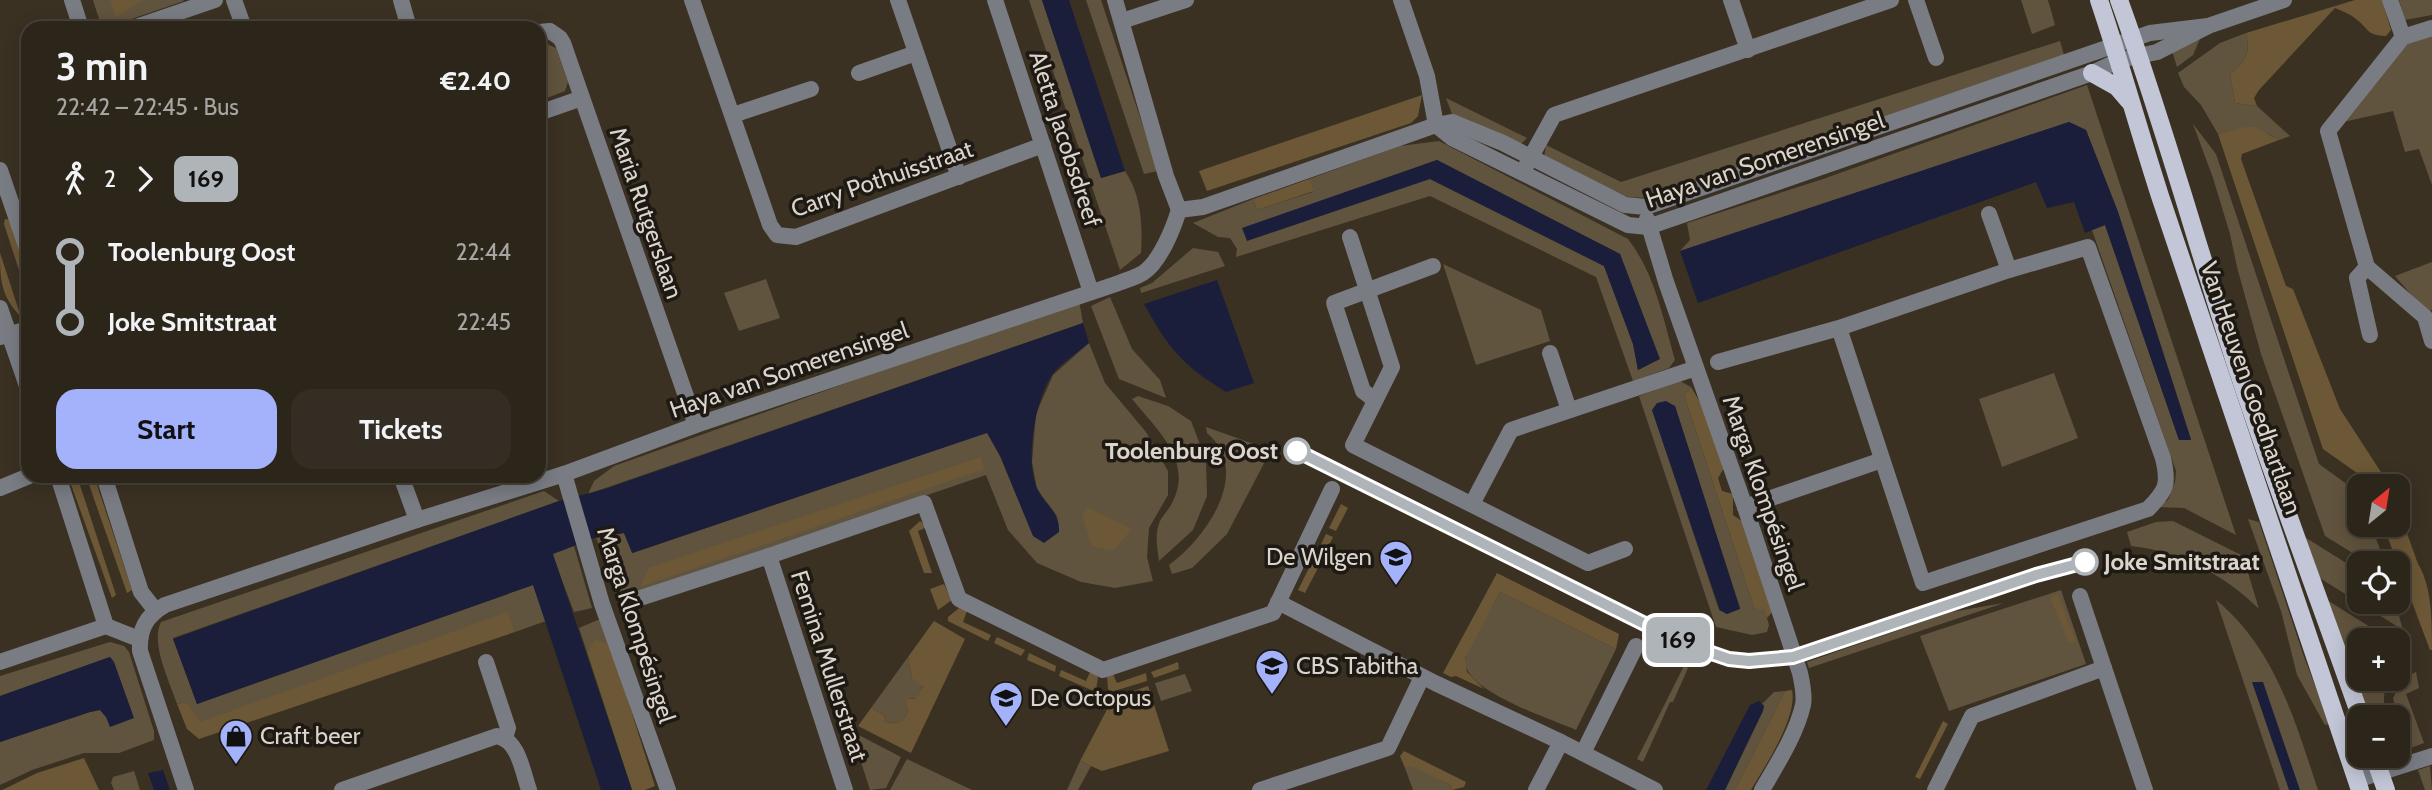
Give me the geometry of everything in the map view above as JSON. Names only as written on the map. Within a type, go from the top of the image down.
[{"type":"main road","name":"Van Heuven Goedhartlaan","points":[[2099,0],[2117,53],[2129,101],[2358,785]]},
{"type":"main road","name":"Van Heuven Goedhartlaan","points":[[2119,0],[2195,229],[2236,366],[2298,548],[2356,705]]},
{"type":"main road","points":[[2092,73],[2117,87],[2129,101]]},
{"type":"street","points":[[72,0],[79,21]]},
{"type":"street","points":[[154,21],[215,0]]},
{"type":"street","points":[[234,0],[242,21]]},
{"type":"street","points":[[401,0],[407,21]]},
{"type":"street","name":"Carry Pothuisstraat","points":[[692,0],[770,225],[777,235],[796,237],[1043,145]]},
{"type":"street","points":[[898,0],[959,177]]},
{"type":"street","name":"Aletta Jacobsdreef","points":[[995,0],[1091,292]]},
{"type":"street","points":[[1115,0],[1166,176],[1179,210]]},
{"type":"street","points":[[1122,21],[1186,0]]},
{"type":"street","points":[[1401,0],[1427,76],[1436,125]]},
{"type":"street","points":[[1731,0],[1748,50]]},
{"type":"street","points":[[1522,174],[1554,115],[1891,0]]},
{"type":"street","points":[[1916,0],[1936,58]]},
{"type":"street","points":[[2117,53],[2138,56],[2157,52],[2208,26],[2284,0]]},
{"type":"street","points":[[2390,0],[2403,37]]},
{"type":"street","points":[[2117,53],[2132,39],[2167,30],[2208,26]]},
{"type":"street","points":[[2432,28],[2403,37],[2328,131],[2367,267],[2425,317],[2432,341]]},
{"type":"street","name":"Maria Rutgerslaan","points":[[546,31],[560,38],[696,425]]},
{"type":"street","name":"Haya van Somerensingel","points":[[1436,125],[1452,138],[1628,225],[1648,226],[2092,73],[2117,53]]},
{"type":"street","name":"Haya van Somerensingel","points":[[546,480],[696,425],[1143,273],[1152,265],[1172,232],[1179,210],[1203,207],[1436,125],[1452,122],[1531,157],[1625,205],[1646,207],[2117,53]]},
{"type":"street","points":[[859,73],[916,54]]},
{"type":"street","points":[[733,115],[811,89]]},
{"type":"street","points":[[546,111],[582,98]]},
{"type":"street","points":[[0,170],[21,232]]},
{"type":"street","name":"Marga Klompésingel","points":[[1646,207],[1648,226],[1800,673],[1803,705],[1790,739],[1762,790]]},
{"type":"street","points":[[1989,214],[2009,270]]},
{"type":"street","points":[[1350,237],[1392,367],[1353,445],[1588,563],[1625,550]]},
{"type":"street","points":[[1718,362],[1839,328],[2009,270],[2088,247],[2164,458],[2168,477],[2163,494],[2148,509],[1923,583],[1839,328]]},
{"type":"street","points":[[1375,400],[1363,391],[1334,303],[1433,266]]},
{"type":"street","points":[[2367,267],[2357,278],[2370,335]]},
{"type":"street","points":[[0,308],[5,336],[21,373]]},
{"type":"street","points":[[1550,353],[1569,410]]},
{"type":"street","points":[[1472,504],[1511,430],[1696,368]]},
{"type":"street","points":[[1745,508],[1882,460]]},
{"type":"street","name":"Marga Klompésingel","points":[[564,474],[602,604],[668,790]]},
{"type":"street","points":[[0,488],[21,479]]},
{"type":"street","points":[[60,483],[106,626]]},
{"type":"street","points":[[106,483],[141,592],[156,611],[143,625],[139,639],[142,664],[186,790]]},
{"type":"street","points":[[403,483],[416,520]]},
{"type":"street","name":"Haya van Somerensingel","points":[[156,611],[416,520],[535,483]]},
{"type":"street","points":[[1332,489],[1278,602],[1422,677],[1561,742],[1655,790]]},
{"type":"street","name":"Femina Mullerstraat","points":[[628,602],[924,503],[959,599],[1102,670],[1273,613],[1278,602]]},
{"type":"street","name":"Femina Mullerstraat","points":[[769,556],[845,790]]},
{"type":"street","points":[[2080,596],[2146,790]]},
{"type":"street","points":[[0,662],[106,626],[139,639]]},
{"type":"street","points":[[1583,753],[1636,646]]},
{"type":"street","points":[[486,662],[508,728],[506,738]]},
{"type":"street","points":[[1935,790],[1972,716],[2104,668]]},
{"type":"street","points":[[1259,790],[1388,748],[1422,677]]},
{"type":"street","points":[[342,790],[496,736],[506,738],[513,745],[529,790]]},
{"type":"street","points":[[1536,790],[1561,742]]},
{"type":"street","points":[[2358,785],[2380,773],[2432,756]]},
{"type":"shaded area","points":[[93,0],[184,1],[125,21],[99,19]]},
{"type":"shaded area","points":[[110,0],[144,0],[116,17]]},
{"type":"shaded area","points":[[1029,0],[1042,0],[1101,178],[1125,171],[1135,190],[1141,221],[1141,253],[1120,270]]},
{"type":"shaded area","points":[[1086,0],[1101,0],[1158,171],[1144,174]]},
{"type":"shaded area","points":[[2021,0],[2048,0],[2055,25],[2032,34]]},
{"type":"shaded area","points":[[2355,0],[2382,0],[2391,30],[2386,36],[2371,33],[2354,17],[2335,8],[2259,90],[2254,98],[2257,106],[2235,103],[2230,74],[2246,56],[2246,33]]},
{"type":"shaded area","points":[[2399,0],[2432,0],[2432,15],[2405,20]]},
{"type":"shaded area","points":[[2246,33],[2246,56],[2230,74],[2235,103],[2257,106],[2290,136],[2279,140],[2250,129],[2218,134],[2201,105],[2184,87],[2178,73],[2220,43]]},
{"type":"shaded area","points":[[2432,33],[2432,185],[2419,149],[2405,152],[2393,111],[2343,122],[2408,40]]},
{"type":"shaded area","points":[[2200,39],[2193,55],[2177,67],[2172,51]]},
{"type":"shaded area","points":[[2060,41],[2064,55],[1648,198],[1628,197],[1544,158],[1546,145],[1621,182]]},
{"type":"shaded area","points":[[546,43],[556,48],[568,82],[565,91],[546,98]]},
{"type":"shaded area","points":[[2087,85],[2236,535],[2184,508],[2156,507],[2168,500],[2176,471],[2092,230],[2105,225],[2179,440],[2191,439],[2118,212],[2086,130],[2069,122],[1680,251],[1690,240],[1687,223],[1823,179]]},
{"type":"shaded area","points":[[1422,95],[1418,116],[1411,123],[1207,191],[1199,171]]},
{"type":"shaded area","points":[[1446,98],[1527,138],[1518,147],[1452,114]]},
{"type":"shaded area","points":[[2193,124],[2216,154],[2319,464],[2347,484],[2347,537],[2375,537],[2381,551],[2349,551],[2325,536],[2261,354],[2213,178]]},
{"type":"shaded area","points":[[2255,127],[2279,140],[2242,154],[2241,159],[2286,286],[2293,289],[2340,409],[2382,474],[2358,474],[2323,449],[2218,134]]},
{"type":"shaded area","points":[[1439,141],[1628,239],[1645,267],[1657,297],[1675,360],[1669,368],[1633,381],[1596,277],[1430,196],[1236,257],[1237,249],[1230,238],[1218,237],[1193,223],[1253,199],[1257,210],[1313,192],[1309,179],[1400,146]],"holes":[[[1437,160],[1620,254],[1659,359],[1638,370],[1633,344],[1604,266],[1430,179],[1243,229]]]},
{"type":"shaded area","points":[[1309,179],[1314,191],[1257,210],[1253,199]]},
{"type":"shaded area","points":[[5,219],[11,220],[21,254],[21,276],[4,224]]},
{"type":"shaded area","points":[[1193,248],[1218,252],[1225,266],[1141,293],[1140,288],[1152,283]]},
{"type":"shaded area","points":[[0,253],[21,317],[9,302],[3,288]]},
{"type":"shaded area","points":[[2432,262],[2432,310],[2426,312],[2395,276]]},
{"type":"shaded area","points":[[1443,264],[1541,310],[1550,341],[1476,365]]},
{"type":"shaded area","points":[[766,279],[780,318],[739,331],[724,293]]},
{"type":"shaded area","points":[[1110,297],[1132,349],[1160,380],[1166,398],[1119,379],[1091,306]]},
{"type":"shaded area","points":[[1079,300],[1083,323],[588,494],[594,481],[614,466]]},
{"type":"shaded area","points":[[1089,343],[1105,383],[1146,432],[1168,471],[1168,495],[1149,528],[1147,557],[1153,581],[1115,588],[1081,582],[1037,563],[1008,530],[986,475],[623,599],[596,538],[624,533],[633,553],[988,432],[1000,456],[1060,520],[1037,489],[1032,462],[1036,414],[1053,375]]},
{"type":"shaded area","points":[[2054,373],[2078,438],[2002,467],[1979,399]]},
{"type":"shaded area","points":[[1680,381],[1691,387],[1684,395],[1755,610],[1764,608],[1769,625],[1767,632],[1752,635],[1716,627],[1639,396]],"holes":[[[1675,406],[1740,608],[1727,614],[1719,610],[1652,410]]]},
{"type":"shaded area","points":[[1691,387],[1704,409],[1724,468],[1718,478],[1722,491],[1733,494],[1733,515],[1743,522],[1775,609],[1767,618],[1764,609],[1755,610],[1684,395]]},
{"type":"shaded area","points":[[1138,396],[1168,406],[1191,421],[1206,460],[1207,496],[1193,530],[1159,561],[1157,529],[1173,501],[1178,486],[1178,472],[1169,446],[1132,399]]},
{"type":"shaded area","points":[[1206,427],[1271,450],[1227,534],[1192,568],[1172,574],[1169,565],[1197,538],[1209,522],[1225,485],[1226,466],[1220,449],[1207,433]]},
{"type":"shaded area","points":[[981,457],[984,469],[640,587],[649,568]]},
{"type":"shaded area","points":[[70,483],[79,483],[116,595],[112,598]]},
{"type":"shaded area","points":[[88,483],[96,483],[132,590],[127,593]]},
{"type":"shaded area","points":[[544,491],[559,501],[173,638],[197,704],[533,585],[546,621],[515,632],[508,613],[200,723],[187,702],[177,704],[159,651],[158,631],[161,622]]},
{"type":"shaded area","points":[[1341,504],[1348,508],[1336,531],[1329,528]]},
{"type":"shaded area","points":[[1087,507],[1132,529],[1113,551],[1092,546],[1082,514]]},
{"type":"shaded area","points":[[2248,519],[2259,522],[2304,657],[2330,724],[2325,725],[2297,675],[2281,611]]},
{"type":"shaded area","points":[[920,521],[927,527],[918,531],[932,573],[924,573],[909,531]]},
{"type":"shaded area","points":[[2173,521],[2243,556],[2259,609],[2216,575],[2184,559],[2131,546],[2127,532],[2156,522]]},
{"type":"shaded area","points":[[1326,534],[1333,537],[1321,562],[1314,559]]},
{"type":"shaded area","points":[[2303,536],[2347,564],[2347,595],[2318,577]]},
{"type":"shaded area","points":[[2388,537],[2408,537],[2426,583],[2432,650],[2410,597],[2410,551],[2393,551]]},
{"type":"shaded area","points":[[574,546],[592,608],[574,612],[552,554]]},
{"type":"shaded area","points":[[1311,564],[1318,568],[1305,593],[1298,590]]},
{"type":"shaded area","points":[[1497,573],[1619,634],[1616,649],[1500,592],[1465,658],[1467,672],[1484,689],[1443,673]]},
{"type":"shaded area","points":[[944,584],[952,600],[938,610],[930,589]]},
{"type":"shaded area","points":[[2061,590],[2086,664],[1949,711],[1920,636]]},
{"type":"shaded area","points":[[1500,592],[1616,649],[1576,730],[1493,693],[1468,671],[1465,660],[1467,654]]},
{"type":"shaded area","points":[[2058,594],[2076,642],[2069,643],[2050,597]]},
{"type":"shaded area","points":[[2216,600],[2254,640],[2268,663],[2291,712],[2318,790],[2280,790]]},
{"type":"shaded area","points":[[2327,600],[2372,628],[2347,628],[2347,654]]},
{"type":"shaded area","points":[[2004,603],[1809,668],[1807,662],[1951,612]]},
{"type":"shaded area","points":[[959,608],[967,611],[963,622],[991,635],[988,641],[948,621],[948,617]]},
{"type":"shaded area","points":[[508,612],[515,632],[199,739],[187,729],[177,704],[187,702],[200,722]]},
{"type":"shaded area","points":[[2377,614],[2398,614],[2402,628]]},
{"type":"shaded area","points":[[600,619],[610,644],[595,641],[587,652],[579,628]]},
{"type":"shaded area","points":[[934,621],[965,639],[911,753],[858,726],[871,708],[884,715],[886,723],[901,722],[908,713],[906,698],[916,699],[923,686],[912,679],[908,657]]},
{"type":"shaded area","points":[[997,637],[1025,650],[1021,656],[994,643]]},
{"type":"shaded area","points":[[595,640],[610,644],[655,786],[645,790],[632,790],[587,652]]},
{"type":"shaded area","points":[[110,642],[124,646],[129,652],[154,731],[154,740],[119,753],[84,753],[32,770],[0,785],[0,742],[100,710],[106,717],[133,717],[110,657],[0,696],[0,676]]},
{"type":"shaded area","points":[[1029,653],[1056,666],[1055,672],[1027,660]]},
{"type":"shaded area","points":[[908,657],[912,679],[923,685],[917,699],[907,698],[908,713],[901,722],[886,723],[884,715],[871,708]]},
{"type":"shaded area","points":[[1178,662],[1179,669],[1154,678],[1151,672]]},
{"type":"shaded area","points":[[1684,666],[1688,668],[1643,762],[1637,759]]},
{"type":"shaded area","points":[[1061,670],[1086,681],[1090,672],[1098,676],[1096,692],[1059,676]]},
{"type":"shaded area","points":[[2416,672],[2419,688],[2406,694],[2424,743],[2410,748],[2410,705],[2395,705],[2393,698],[2397,691],[2410,691],[2410,675]]},
{"type":"shaded area","points":[[1146,673],[1147,681],[1111,692],[1108,689],[1107,676],[1113,674],[1117,683]]},
{"type":"shaded area","points":[[1185,674],[1192,691],[1161,701],[1155,683]]},
{"type":"shaded area","points":[[1148,686],[1169,751],[1102,771],[1080,761],[1113,698]]},
{"type":"shaded area","points":[[1792,690],[1790,714],[1772,755],[1751,790],[1735,790],[1785,691]]},
{"type":"shaded area","points":[[1785,691],[1735,790],[1725,790],[1764,706],[1762,704],[1774,692]]},
{"type":"shaded area","points":[[2360,691],[2385,691],[2385,705],[2366,705]]},
{"type":"shaded area","points":[[1943,721],[1948,724],[1920,779],[1915,777]]},
{"type":"shaded area","points":[[851,731],[901,757],[886,788],[870,790]]},
{"type":"shaded area","points":[[1404,751],[1466,782],[1464,787],[1452,790],[1450,785],[1411,766],[1405,768],[1400,756]]},
{"type":"shaded area","points":[[84,758],[99,790],[2,790],[37,773]]},
{"type":"shaded area","points":[[907,759],[972,790],[890,790]]},
{"type":"shaded area","points":[[1080,761],[1091,766],[1078,790],[1067,790]]},
{"type":"shaded area","points":[[1411,765],[1450,785],[1452,790],[1413,790],[1405,768]]},
{"type":"shaded area","points":[[2430,766],[2432,790],[2425,790],[2418,770]]},
{"type":"shaded area","points":[[134,771],[140,790],[114,790],[111,783],[113,777]]},
{"type":"water","points":[[1042,0],[1069,0],[1125,171],[1101,178]]},
{"type":"water","points":[[2069,122],[2086,130],[2118,212],[2191,440],[2179,440],[2105,225],[2085,233],[2074,202],[2047,208],[2036,182],[1698,303],[1680,251]]},
{"type":"water","points":[[1437,160],[1620,254],[1660,359],[1638,370],[1633,344],[1604,266],[1430,179],[1247,241],[1242,228]]},
{"type":"water","points":[[1217,280],[1254,383],[1226,392],[1178,355],[1144,304]]},
{"type":"water","points":[[1083,323],[1089,343],[1052,375],[1036,415],[1032,448],[1034,478],[1041,496],[1055,514],[1059,525],[1059,532],[1044,543],[1033,536],[1000,456],[987,433],[632,553],[624,533],[594,538],[553,554],[632,790],[601,790],[533,585],[197,704],[173,639],[559,501],[605,489]]},
{"type":"water","points":[[1666,401],[1675,406],[1740,609],[1727,614],[1720,610],[1652,410],[1657,403]]},
{"type":"water","points":[[110,657],[134,718],[110,727],[100,710],[0,742],[0,696]]},
{"type":"water","points":[[2252,682],[2263,682],[2300,790],[2289,790]]},
{"type":"water","points":[[1759,701],[1764,706],[1763,711],[1725,790],[1706,790],[1750,705]]},
{"type":"water","points":[[163,770],[170,790],[154,790],[148,773]]},
{"type":"bus line","name":"169","points":[[1297,451],[1685,644],[1729,659],[1749,661],[1793,657],[2036,575],[2085,562]]},
{"type":"place","name":"Toolenburg Oost","points":[[1297,451]]},
{"type":"place","name":"Joke Smitstraat","points":[[2085,562]]},
{"type":"place","name":"De Wilgen","points":[[1396,587]]},
{"type":"place","name":"CBS Tabitha","points":[[1272,696]]},
{"type":"place","name":"De Octopus","points":[[1006,728]]},
{"type":"place","name":"Craft beer","points":[[236,766]]}]
